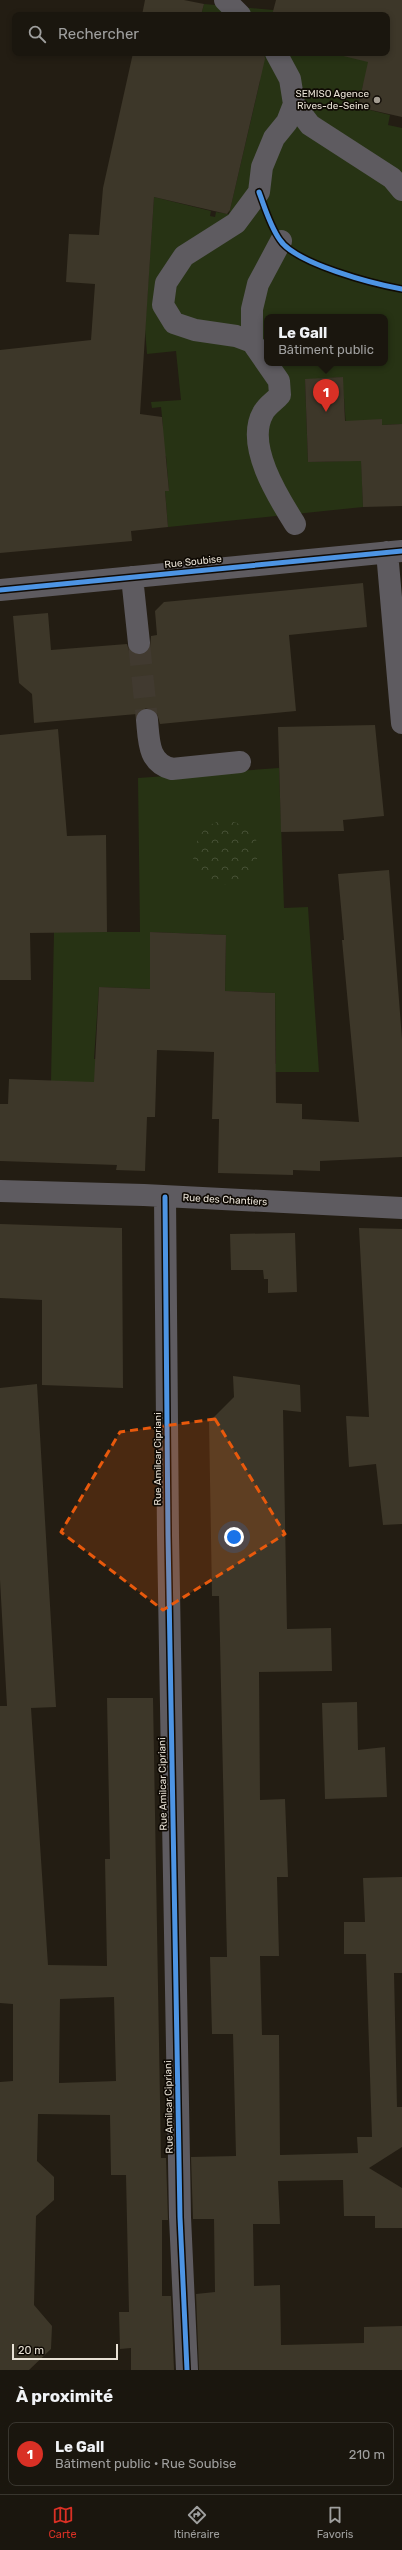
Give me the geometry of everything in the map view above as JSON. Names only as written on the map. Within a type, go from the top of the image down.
[{"type":"street","points":[[225,0],[237,12]]},
{"type":"street","points":[[278,56],[290,79],[294,104],[310,125],[392,178],[402,190]]},
{"type":"street","points":[[252,342],[236,336],[195,330],[174,323],[163,305],[166,283],[184,256],[236,223],[259,192],[262,167],[274,138],[287,122],[294,104]]},
{"type":"street","points":[[264,360],[252,342],[252,308],[258,284],[281,242]]},
{"type":"street","points":[[268,366],[281,385],[280,395],[262,414],[259,438],[260,455],[278,496],[295,524]]},
{"type":"street","points":[[395,552],[402,723]]},
{"type":"street","name":"Rue Soubise","points":[[0,590],[395,552]]},
{"type":"street","points":[[132,577],[139,643]]},
{"type":"street","points":[[147,720],[150,749],[154,760],[162,767],[172,769],[240,762]]},
{"type":"street","name":"Rue des Chantiers","points":[[0,1191],[402,1208]]},
{"type":"street","name":"Rue Amilcar Cipriani","points":[[165,1197],[168,1535],[179,2186],[187,2370]]},
{"type":"highlighted area","points":[[215,1419],[285,1534],[163,1610],[61,1532],[120,1432]]},
{"type":"green space","points":[[204,4],[281,12],[202,12]]},
{"type":"green space","points":[[402,40],[390,54],[390,50]]},
{"type":"green space","points":[[202,56],[388,56],[363,85],[358,107],[390,115],[388,125],[402,128],[402,424],[382,425],[382,419],[346,426],[344,398],[340,379],[343,377],[305,380],[308,462],[346,461],[361,454],[363,507],[168,527],[165,491],[169,491],[166,456],[156,456],[153,427],[163,426],[161,407],[152,408],[151,402],[181,400],[176,351],[147,354],[145,329],[154,197],[211,211],[210,216],[215,217],[216,212],[229,214],[260,81]]},
{"type":"green space","points":[[279,768],[284,908],[308,907],[319,1072],[270,1072],[270,1064],[276,1064],[275,993],[225,991],[226,935],[150,932],[150,989],[99,987],[94,1059],[100,1059],[99,1102],[51,1081],[54,932],[140,932],[138,778]]},
{"type":"green space","points":[[224,820],[246,828],[257,841],[257,857],[250,872],[238,882],[223,884],[206,875],[190,852],[195,849],[201,833],[208,826]]},
{"type":"building","points":[[145,0],[184,0],[204,4],[202,12],[143,12]]},
{"type":"building","points":[[276,0],[402,0],[402,117],[358,107],[368,62],[343,56],[390,56],[390,12],[273,12]]},
{"type":"building","points":[[132,56],[264,56],[230,210],[227,214],[154,197],[140,414],[162,417],[169,491],[165,491],[168,527],[131,531],[132,541],[0,553],[0,350],[91,340],[95,284],[66,282],[69,234],[99,235],[103,188]]},
{"type":"building","points":[[343,377],[345,421],[382,419],[382,425],[402,424],[402,506],[363,507],[361,461],[308,462],[305,379]]},
{"type":"building","points":[[363,583],[367,627],[289,635],[296,711],[160,724],[157,713],[146,708],[137,714],[34,723],[32,694],[19,683],[13,616],[48,613],[51,650],[127,644],[129,651],[140,655],[150,648],[151,636],[157,635],[155,611],[164,602]]},
{"type":"building","points":[[375,725],[384,816],[343,820],[344,831],[281,832],[278,727]]},
{"type":"building","points":[[58,729],[67,836],[106,835],[107,932],[30,933],[31,980],[0,980],[0,735]]},
{"type":"building","points":[[389,870],[402,1039],[402,1157],[320,1161],[320,1171],[293,1170],[293,1175],[218,1173],[219,1119],[212,1119],[214,1052],[157,1050],[155,1117],[147,1117],[145,1171],[116,1170],[117,1165],[0,1161],[0,1104],[8,1104],[9,1079],[94,1082],[99,987],[150,989],[150,932],[226,935],[225,991],[275,993],[276,1103],[302,1104],[302,1119],[359,1122],[342,940],[344,940],[338,874]]},
{"type":"building","points":[[0,1224],[122,1228],[123,1388],[42,1385],[42,1300],[0,1298]]},
{"type":"building","points":[[359,1228],[402,1229],[402,1524],[383,1525],[376,1464],[349,1467],[346,1416],[369,1417]]},
{"type":"building","points":[[295,1233],[297,1292],[268,1293],[268,1279],[264,1279],[263,1270],[231,1270],[230,1234]]},
{"type":"building","points":[[233,1376],[300,1385],[301,1412],[283,1410],[287,1629],[331,1628],[332,1671],[259,1672],[260,1800],[285,1799],[288,1877],[277,1877],[279,1956],[260,1956],[262,2035],[279,2035],[280,2155],[358,2153],[357,2137],[372,2137],[366,1954],[344,1954],[344,1922],[365,1922],[363,1878],[402,1877],[402,1973],[394,1973],[397,2107],[402,2107],[402,2147],[369,2168],[402,2188],[402,2228],[375,2228],[375,2216],[344,2216],[343,2180],[278,2181],[280,2224],[253,2224],[254,2286],[280,2285],[281,2345],[364,2343],[364,2327],[402,2326],[402,2370],[199,2370],[196,2294],[215,2292],[214,2219],[193,2219],[191,2157],[236,2156],[233,2034],[212,2034],[210,1957],[227,1957],[219,1596],[212,1596],[209,1422],[234,1397]]},
{"type":"building","points":[[37,1384],[56,1707],[31,1708],[48,1965],[107,1966],[105,1859],[110,1859],[107,1698],[153,1698],[161,2158],[166,2158],[168,2220],[162,2220],[162,2296],[171,2296],[174,2370],[131,2370],[131,2348],[120,2349],[119,2312],[129,2312],[126,2175],[111,2175],[110,2115],[38,2114],[37,2161],[54,2177],[54,2200],[36,2216],[34,2305],[52,2326],[51,2349],[29,2370],[0,2370],[0,2082],[13,2081],[13,2004],[0,2003],[0,1706],[7,1706],[0,1580],[0,1388]],"holes":[[[114,1997],[116,2081],[59,2083],[60,1999]]]},
{"type":"building","points":[[357,1702],[358,1750],[385,1747],[387,1797],[325,1799],[322,1703]]},
{"type":"tunnel","points":[[139,643],[147,720]]},
{"type":"cycle path","points":[[259,192],[273,229],[280,240],[289,249],[318,265],[336,272],[373,283],[402,289]]},
{"type":"cycle path","points":[[0,590],[402,551]]},
{"type":"cycle path","points":[[165,1197],[168,1535],[180,2217],[187,2370]]},
{"type":"place","name":"SEMISO Agence Rives-de-Seine","points":[[377,100]]},
{"type":"place","name":"Le Gall","points":[[326,412]]}]
